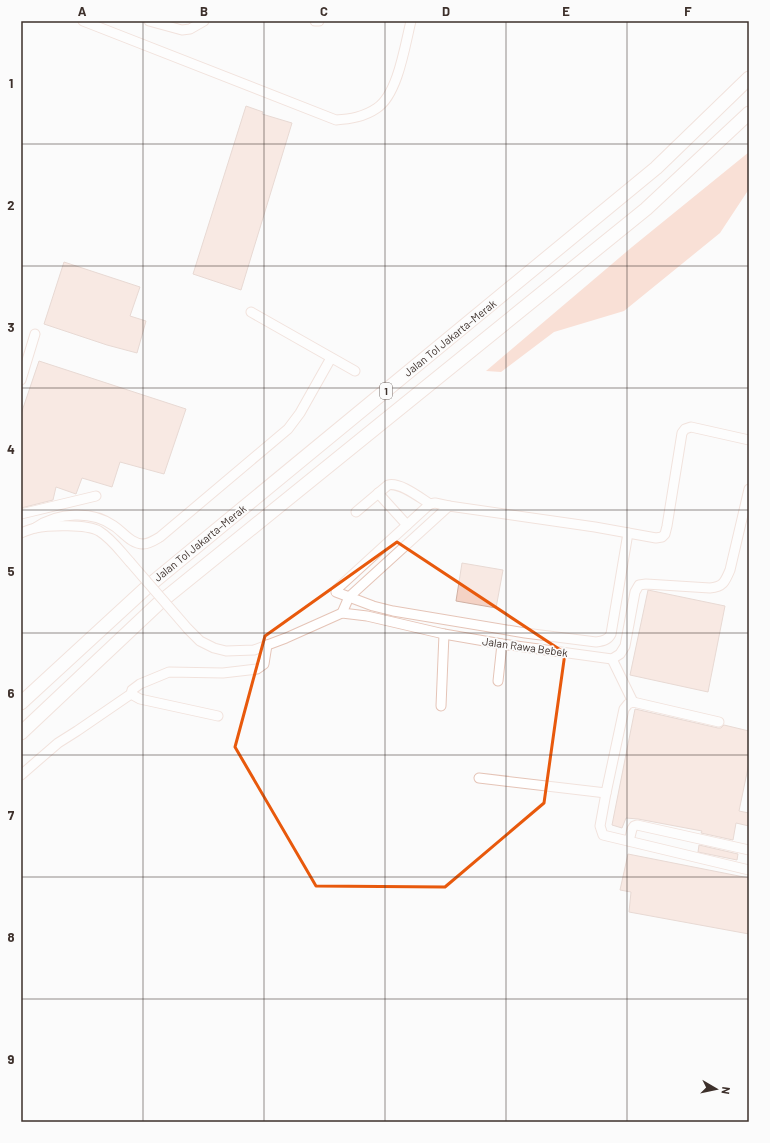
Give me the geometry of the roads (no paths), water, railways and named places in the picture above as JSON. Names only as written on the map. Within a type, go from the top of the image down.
[{"type":"highway","name":"Jalan Tol Jakarta–Merak","points":[[21,703],[146,588],[656,168],[749,78]]},
{"type":"highway","name":"Jalan Tol Jakarta–Merak","points":[[21,733],[158,604],[646,209],[749,113]]},
{"type":"street","points":[[83,21],[336,120],[350,119],[365,115],[377,108],[386,99],[399,71],[411,21]]},
{"type":"street","points":[[149,21],[182,30],[204,21]]},
{"type":"street","points":[[251,312],[355,371]]},
{"type":"street","points":[[21,380],[35,334]]},
{"type":"street","points":[[35,528],[44,521],[60,517],[75,515],[90,516],[103,520],[114,526],[134,541],[143,544],[153,542],[288,429],[300,413],[331,358]]},
{"type":"street","points":[[628,533],[611,634],[609,638],[603,642],[525,633],[428,618],[373,606],[336,592],[336,589],[430,504],[435,503],[449,506],[628,533],[656,538],[662,537],[664,536],[667,526],[682,434],[685,429],[691,428],[749,440]]},
{"type":"street","points":[[356,512],[388,484],[400,486],[430,504]]},
{"type":"street","points":[[633,702],[612,659],[620,654],[625,646],[635,592],[639,585],[646,584],[710,588],[719,587],[726,581],[730,570],[749,489]]},
{"type":"street","points":[[378,493],[407,525]]},
{"type":"street","points":[[21,514],[96,496]]},
{"type":"street","points":[[21,533],[35,528],[76,526],[99,531],[111,540],[200,641],[214,648],[226,651],[254,650],[342,613],[349,597],[449,506]]},
{"type":"street","name":"Jalan Rawa Bebek","points":[[342,613],[367,616],[444,634],[502,644],[612,659]]},
{"type":"street","points":[[441,706],[444,634]]},
{"type":"street","points":[[498,681],[502,644]]},
{"type":"street","points":[[21,775],[58,743],[131,694],[132,690],[140,684],[169,672],[223,673],[257,669],[264,664],[267,645]]},
{"type":"street","points":[[131,694],[140,699],[218,716]]},
{"type":"street","points":[[719,722],[633,702],[628,704],[624,709],[606,793],[600,826],[601,832],[603,835],[749,870]]},
{"type":"street","points":[[479,778],[606,793]]},
{"type":"street","points":[[629,841],[632,829],[637,825],[749,850]]}]
